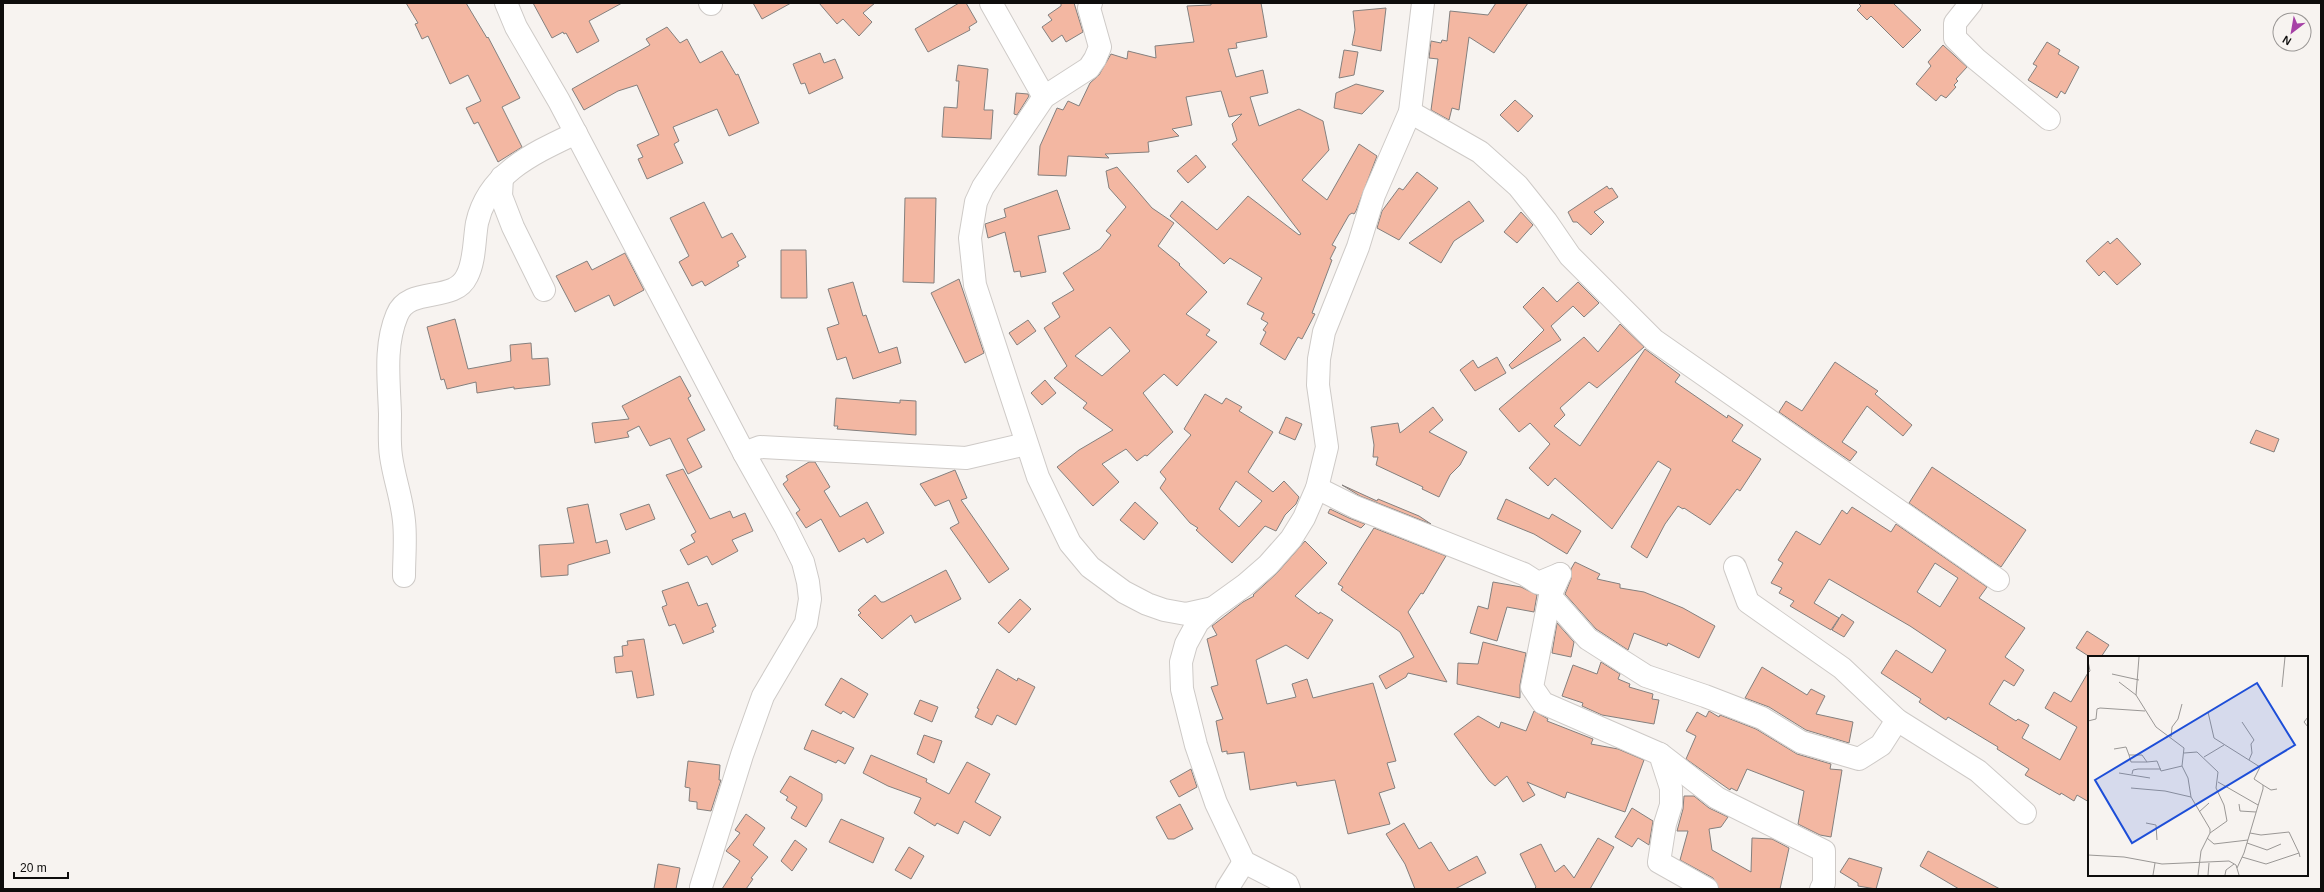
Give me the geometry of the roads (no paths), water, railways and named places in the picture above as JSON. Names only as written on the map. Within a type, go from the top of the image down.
[{"type":"street","points":[[506,3],[516,27],[576,133],[803,562],[810,599],[806,623],[763,696],[742,755],[701,887]]},
{"type":"street","points":[[991,3],[1044,97]]},
{"type":"street","points":[[1090,3],[1089,8],[1100,47],[1095,59],[1089,68],[1044,97],[983,187],[976,202],[970,238],[975,285],[979,302],[994,339],[1026,444],[1038,477],[1070,543],[1090,567],[1124,592],[1164,610],[1186,614],[1213,608]]},
{"type":"street","points":[[1289,889],[1287,884],[1244,862],[1216,803],[1196,745],[1182,689],[1180,662],[1186,644],[1198,622],[1213,608],[1245,585],[1268,565],[1291,539],[1304,518],[1317,488],[1327,447],[1318,385],[1319,359],[1324,332],[1358,247],[1374,195],[1410,112],[1422,3]]},
{"type":"street","points":[[1971,3],[1955,24],[1955,38],[1976,59],[2049,119]]},
{"type":"street","points":[[1410,112],[1480,152],[1518,186],[1546,221],[1570,256],[1654,340],[1998,580]]},
{"type":"street","points":[[404,576],[404,522],[391,455],[390,340],[397,314],[407,303],[422,296],[458,288],[467,277],[480,215],[486,198],[502,177],[513,167],[576,133]]},
{"type":"street","points":[[502,177],[501,196],[513,227],[544,290]]},
{"type":"street","points":[[744,453],[760,446],[966,458],[1026,444]]},
{"type":"street","points":[[1317,488],[1354,507],[1524,574],[1538,584],[1560,574],[1550,596],[1532,687],[1543,703],[1660,754],[1717,798],[1824,851],[1824,883],[1821,889]]},
{"type":"street","points":[[1735,567],[1748,602],[1842,668],[1897,720],[1978,771],[2025,813]]},
{"type":"street","points":[[1550,596],[1588,639],[1646,676],[1705,696],[1762,718],[1801,742],[1859,759],[1881,746],[1897,720]]},
{"type":"street","points":[[1660,754],[1671,788],[1672,805],[1665,824],[1659,862],[1707,889]]},
{"type":"street","points":[[1227,889],[1244,862]]}]
